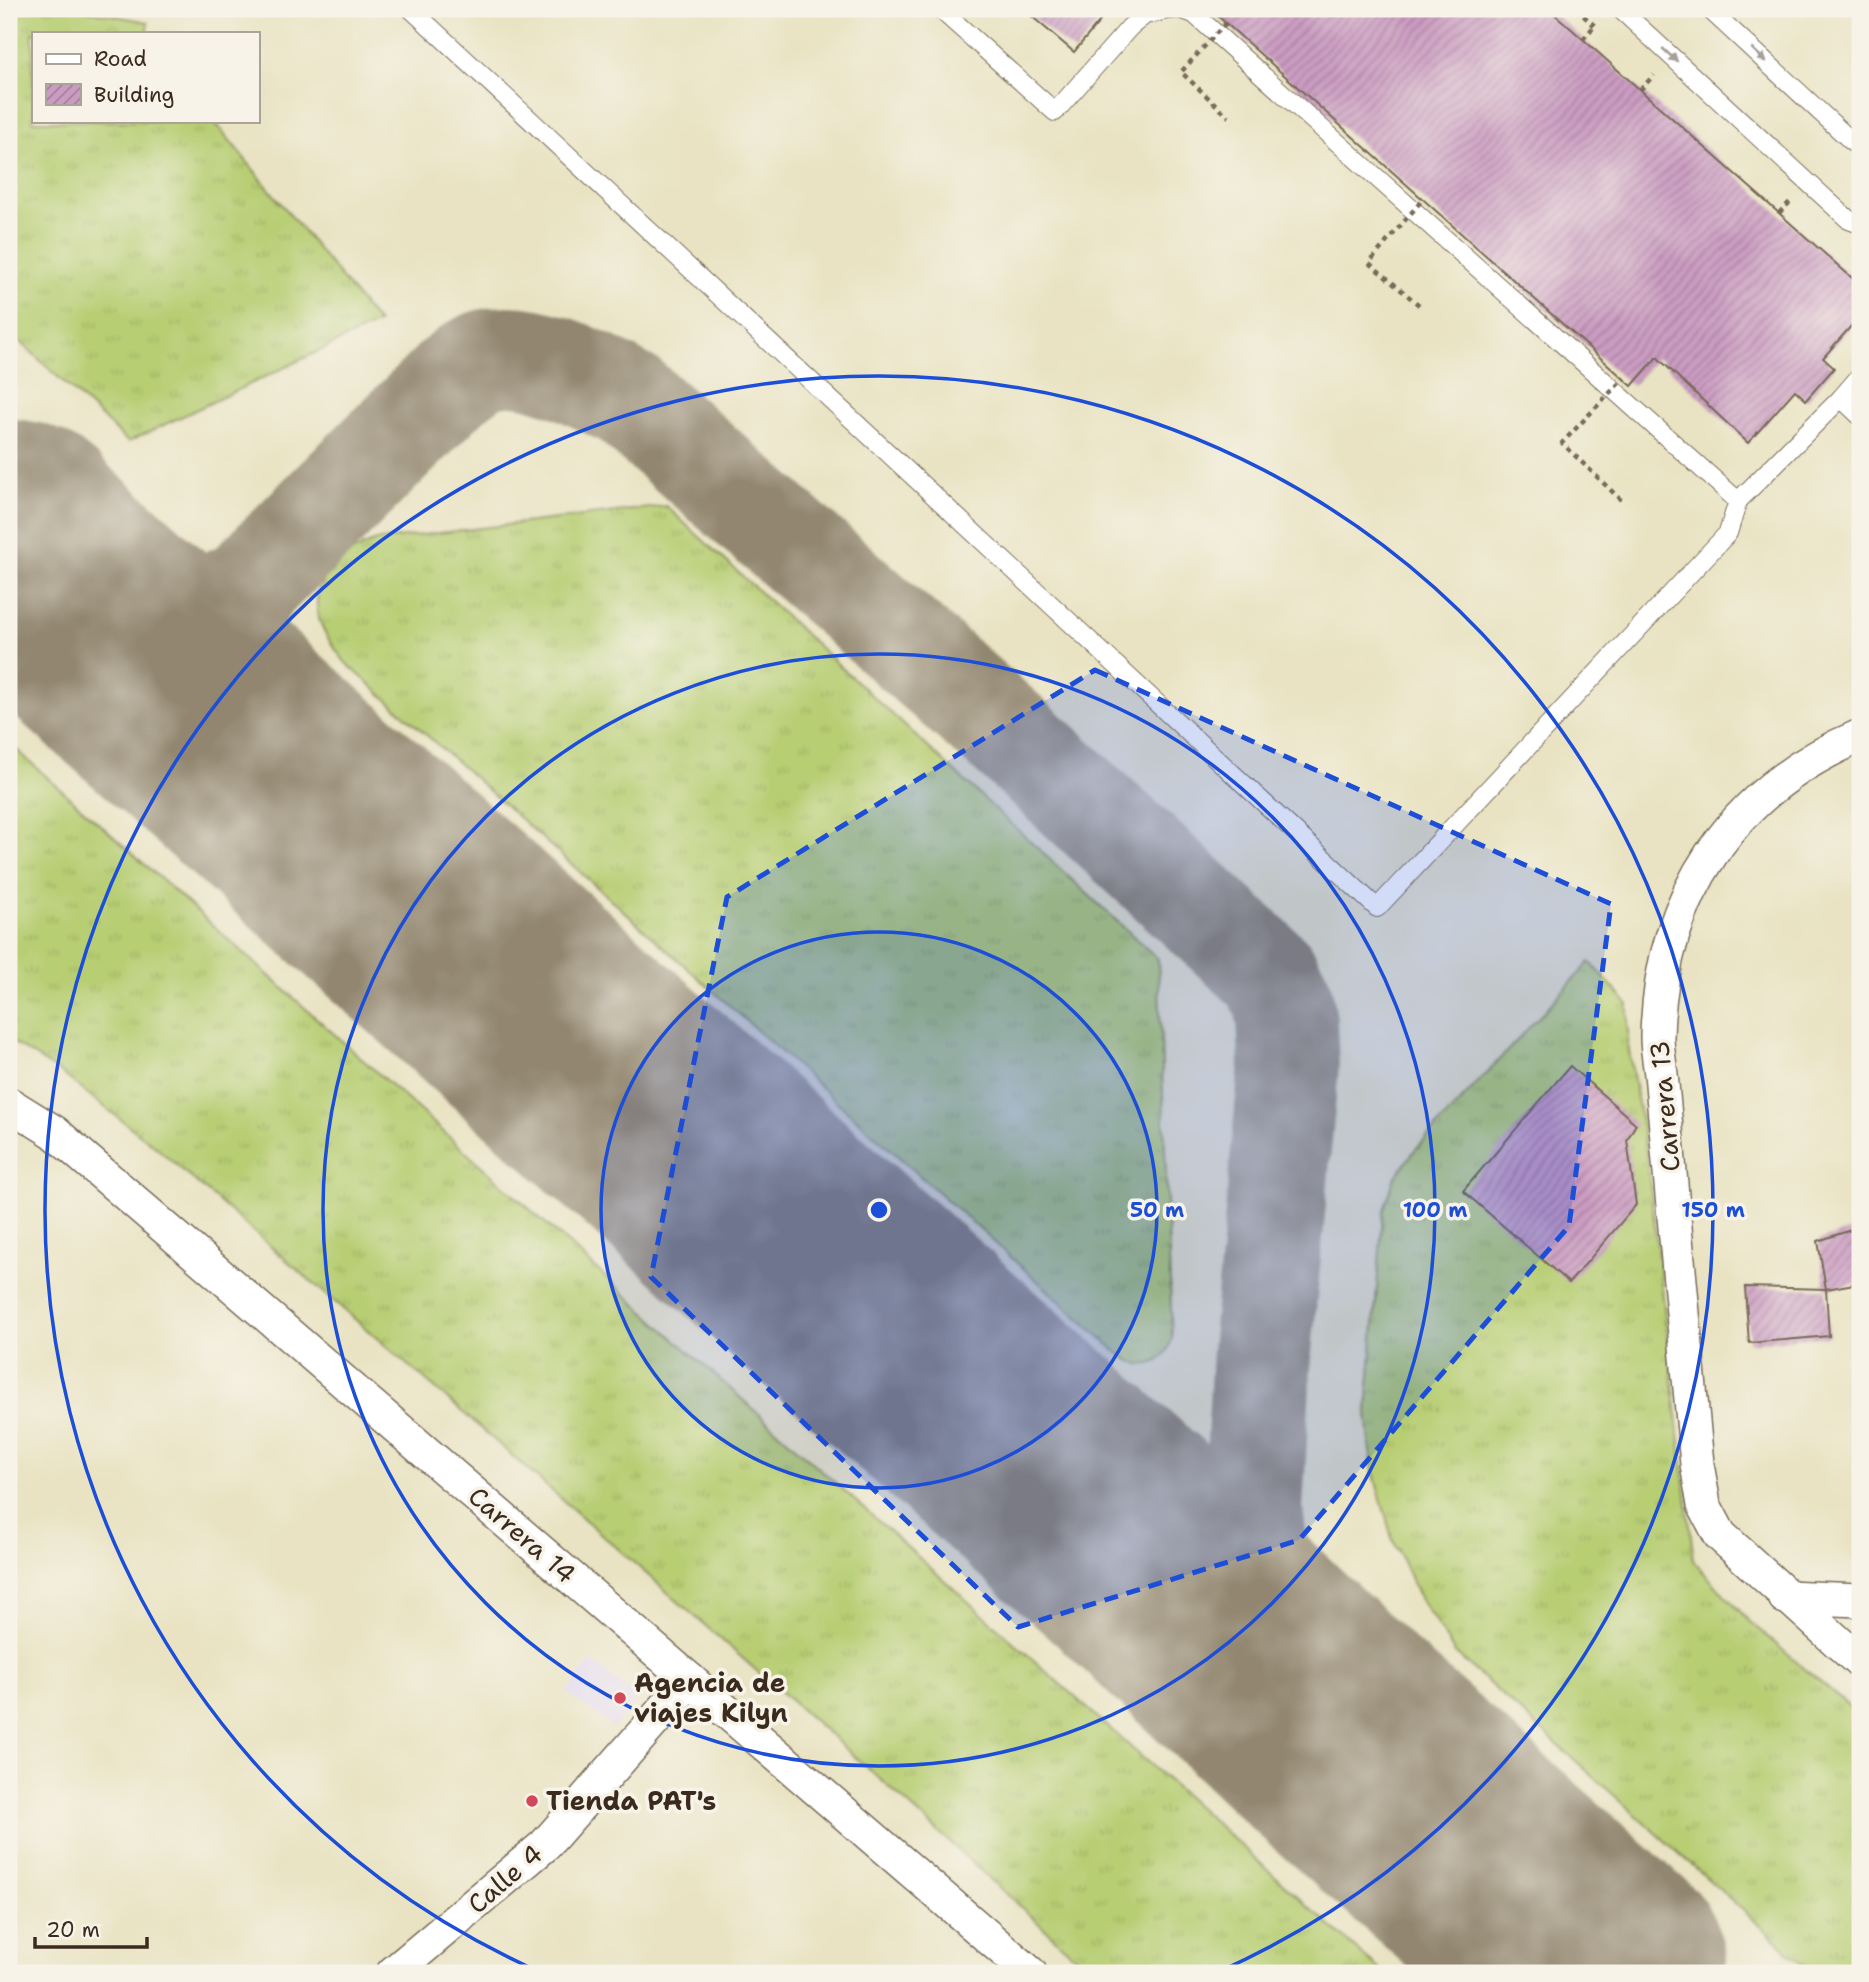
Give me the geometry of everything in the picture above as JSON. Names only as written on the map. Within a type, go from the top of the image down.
[{"type":"street","name":"Carrera 13","points":[[1860,736],[1810,760],[1762,795],[1723,837],[1698,875],[1679,914],[1667,953],[1657,1037],[1697,1464],[1704,1504],[1720,1535],[1785,1597],[1860,1662]]},
{"type":"street","name":"Carrera 14","points":[[9,1104],[54,1132],[690,1680],[1015,1967]]},
{"type":"street","points":[[1785,1597],[1860,1600]]},
{"type":"street","name":"Calle 4","points":[[393,1973],[545,1845],[690,1680]]},
{"type":"lane","points":[[411,9],[1377,908],[1728,533],[1738,501],[1860,376]]},
{"type":"lane","points":[[940,9],[1055,112],[1130,27],[1145,15],[1180,9],[1194,13],[1738,501]]},
{"type":"lane","points":[[1620,9],[1849,220],[1860,225]]},
{"type":"lane","points":[[1709,9],[1860,149]]},
{"type":"lane","points":[[1841,398],[1860,416]]},
{"type":"path","points":[[1226,23],[1181,72],[1229,117]]},
{"type":"path","points":[[1419,306],[1369,263],[1423,199]]},
{"type":"path","points":[[1621,500],[1562,443],[1623,378]]},
{"type":"highlighted area","points":[[1095,670],[1611,904],[1569,1226],[1299,1540],[1018,1627],[651,1277],[727,897]]},
{"type":"shaded area","points":[[591,1661],[638,1697],[614,1728],[567,1693]]},
{"type":"green space","points":[[9,9],[78,9],[148,22],[148,32],[32,32],[32,122],[215,122],[378,323],[128,442],[9,331]]},
{"type":"green space","points":[[666,506],[1158,959],[1172,1338],[1168,1349],[1157,1362],[1134,1362],[1117,1352],[345,662],[321,624],[317,608],[323,581],[341,560],[380,540]]},
{"type":"green space","points":[[9,743],[1383,1973],[1093,1973],[889,1787],[459,1409],[152,1144],[60,1072],[9,1040]]},
{"type":"green space","points":[[1590,962],[1628,1004],[1628,1045],[1646,1151],[1694,1562],[1750,1622],[1860,1716],[1860,1973],[1813,1973],[1455,1653],[1420,1598],[1392,1538],[1373,1471],[1367,1412],[1383,1213],[1394,1179],[1415,1150]]},
{"type":"building","points":[[1023,9],[1110,9],[1074,52]]},
{"type":"building","points":[[1210,9],[1549,9],[1860,285],[1860,316],[1823,358],[1834,368],[1806,400],[1795,390],[1748,443],[1657,357],[1632,386]]},
{"type":"building","points":[[1570,1066],[1636,1124],[1627,1140],[1636,1205],[1569,1283],[1463,1191]]},
{"type":"building","points":[[1860,1227],[1860,1283],[1826,1289],[1818,1241]]},
{"type":"building","points":[[1745,1287],[1826,1289],[1829,1336],[1749,1343]]},
{"type":"taxiway","points":[[66,596],[108,611],[146,616],[211,604],[246,588],[456,378],[484,360],[502,356],[540,360],[597,383],[630,401],[1024,748],[1270,974],[1283,998],[1287,1021],[1289,1065],[1262,1351],[1253,1509],[1238,1531],[1219,1548],[1201,1558],[1178,1561],[1147,1558]]},
{"type":"taxiway","points":[[241,753],[231,710],[227,670],[232,630],[246,588]]},
{"type":"taxiway","points":[[1253,1509],[1262,1576],[1275,1625],[1287,1653],[1342,1742]]},
{"type":"runway","points":[[9,544],[1147,1558],[1342,1742],[1602,1973]]},
{"type":"place","name":"Agencia de viajes Kilyn","points":[[620,1698]]},
{"type":"place","name":"Tienda PAT's","points":[[532,1801]]}]
